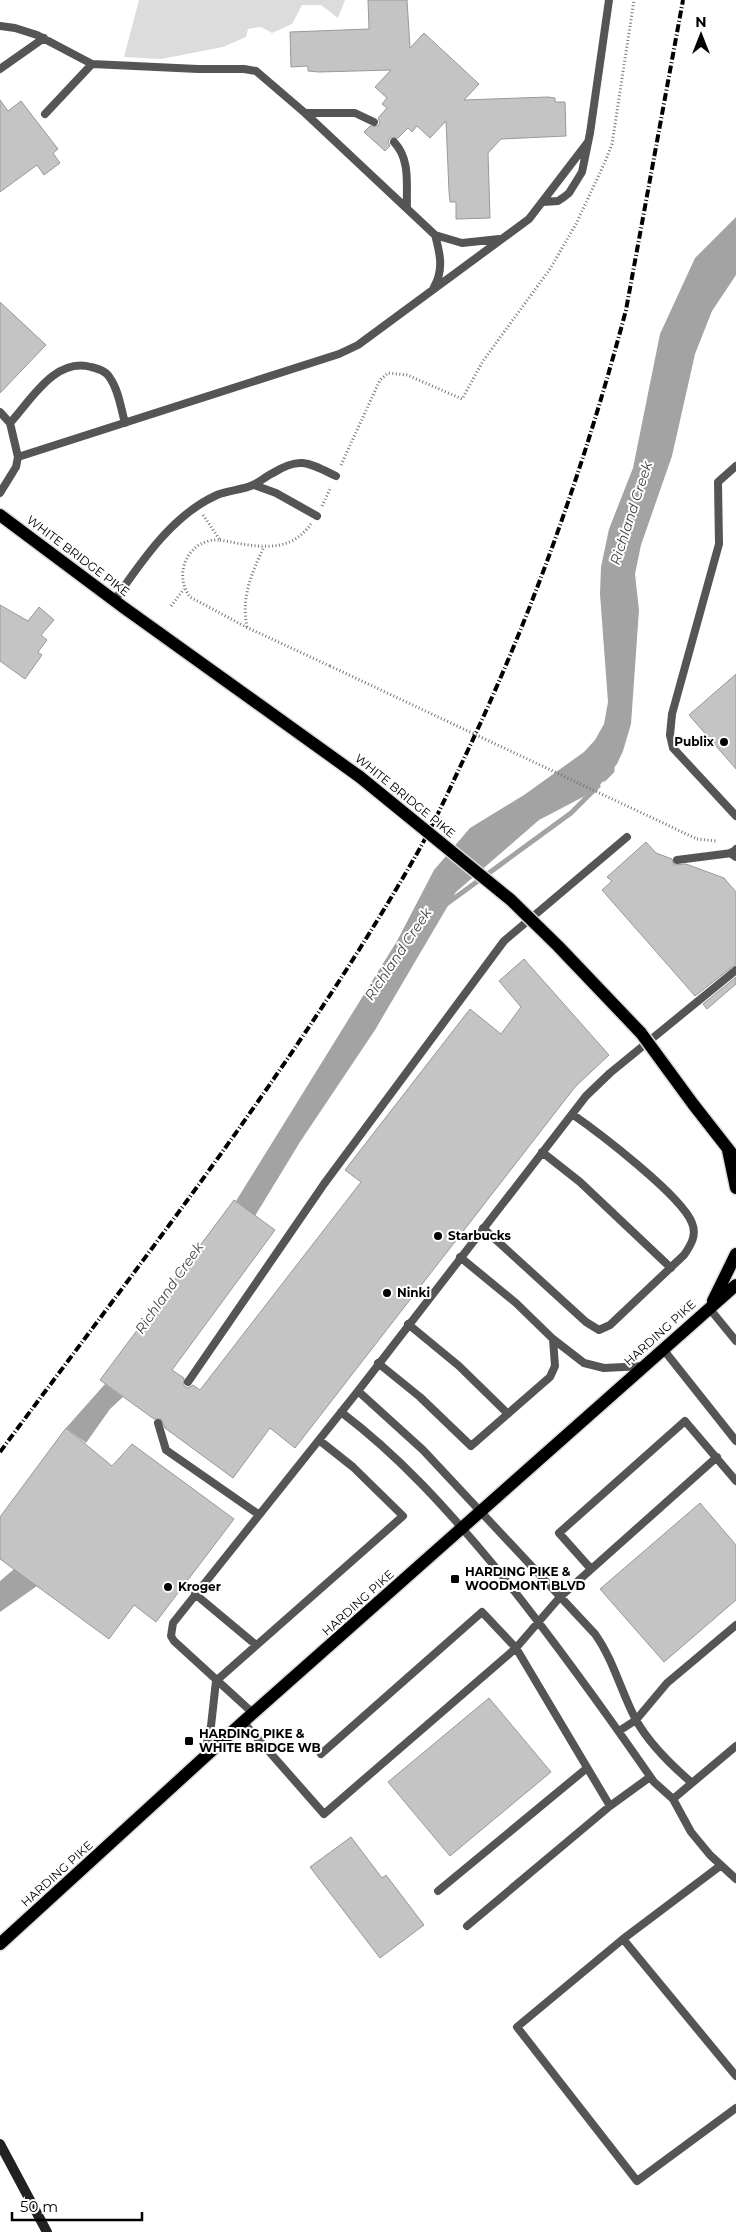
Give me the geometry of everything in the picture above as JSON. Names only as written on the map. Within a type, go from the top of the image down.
[{"type":"main road","name":"WHITE BRIDGE PIKE","points":[[0,516],[114,601],[360,777],[511,900],[641,1033],[732,1149],[736,1158]]},
{"type":"main road","points":[[732,1149],[736,1188]]},
{"type":"main road","points":[[709,1308],[736,1254]]},
{"type":"main road","name":"HARDING PIKE","points":[[0,1944],[244,1722],[643,1366],[709,1308],[734,1290]]},
{"type":"street","points":[[0,2144],[47,2232]]},
{"type":"lane","points":[[543,202],[558,201],[570,193],[582,172],[609,0]]},
{"type":"lane","points":[[0,26],[14,28],[44,38],[92,64],[250,70],[269,81],[306,113],[435,235],[462,243],[501,238]]},
{"type":"lane","points":[[0,70],[44,38]]},
{"type":"lane","points":[[45,114],[92,64]]},
{"type":"lane","points":[[306,113],[355,114],[374,122]]},
{"type":"lane","points":[[394,142],[401,149],[406,164],[407,208]]},
{"type":"lane","points":[[18,457],[349,350],[368,338],[432,289],[468,266],[501,238],[529,219],[588,142]]},
{"type":"lane","points":[[432,289],[439,276],[440,266],[435,235]]},
{"type":"lane","points":[[10,423],[54,373],[73,365],[84,365],[102,370],[110,377],[126,423]]},
{"type":"lane","points":[[0,412],[10,423],[18,457],[16,467],[0,494]]},
{"type":"lane","points":[[114,601],[139,564],[162,538],[198,507],[216,496],[254,485],[292,462],[309,463],[336,476]]},
{"type":"lane","points":[[736,466],[718,482],[719,544],[672,714],[670,735],[673,748],[736,816]]},
{"type":"lane","points":[[254,485],[276,493],[317,516]]},
{"type":"lane","points":[[188,1382],[324,1184],[504,941],[628,837]]},
{"type":"lane","points":[[677,860],[735,853]]},
{"type":"lane","points":[[254,1714],[216,1681],[171,1636],[173,1623],[258,1514],[342,1412],[460,1257],[596,1086],[736,970]]},
{"type":"lane","points":[[483,1228],[586,1322],[599,1330],[610,1325],[684,1255],[693,1240],[694,1232],[689,1216],[642,1169],[572,1114]]},
{"type":"lane","points":[[542,1152],[580,1182],[671,1268]]},
{"type":"lane","points":[[460,1257],[516,1303],[577,1359],[595,1366],[643,1366]]},
{"type":"lane","points":[[709,1308],[736,1341]]},
{"type":"lane","points":[[408,1324],[460,1366],[508,1414]]},
{"type":"lane","points":[[378,1363],[428,1404],[471,1446],[553,1372],[555,1366],[553,1339]]},
{"type":"lane","points":[[663,1349],[736,1441]]},
{"type":"lane","points":[[358,1391],[403,1431],[482,1511],[585,1622],[604,1648],[636,1720],[661,1754],[692,1783]]},
{"type":"lane","points":[[342,1412],[401,1461],[463,1528],[540,1621],[650,1777],[673,1799],[691,1832],[720,1866],[736,1879]]},
{"type":"lane","points":[[591,1569],[559,1533],[685,1421],[736,1481]]},
{"type":"lane","points":[[158,1423],[166,1450],[258,1514]]},
{"type":"lane","points":[[202,1761],[210,1733],[216,1681],[403,1516],[354,1467],[319,1440]]},
{"type":"lane","points":[[244,1722],[324,1814],[516,1648],[560,1597],[717,1457]]},
{"type":"lane","points":[[195,1594],[256,1646]]},
{"type":"lane","points":[[321,1754],[482,1612],[516,1648],[610,1806]]},
{"type":"lane","points":[[619,1731],[636,1720],[667,1682],[736,1625]]},
{"type":"lane","points":[[673,1799],[736,1746]]},
{"type":"lane","points":[[438,1891],[587,1768]]},
{"type":"lane","points":[[467,1926],[610,1806],[650,1777]]},
{"type":"lane","points":[[720,1866],[623,1939],[517,2027],[637,2182],[736,2108]]},
{"type":"lane","points":[[623,1939],[736,2076]]},
{"type":"path","points":[[171,606],[184,589],[185,565],[194,547],[211,539],[264,547],[279,547],[304,534],[317,516],[380,380],[388,373],[408,375],[462,399],[488,354],[550,269],[576,224],[612,144],[634,0]]},
{"type":"path","points":[[198,507],[220,540]]},
{"type":"path","points":[[247,628],[244,606],[246,595],[264,547]]},
{"type":"path","points":[[184,589],[197,602],[247,628],[697,839]]},
{"type":"shaded area","points":[[139,0],[345,0],[338,18],[321,5],[302,5],[292,24],[272,33],[261,27],[248,29],[246,37],[223,47],[161,59],[124,57]]},
{"type":"water","points":[[736,217],[736,275],[712,311],[695,354],[672,456],[641,545],[635,574],[639,610],[631,724],[617,764],[599,786],[583,797],[539,820],[456,892],[375,1030],[300,1142],[255,1216],[236,1201],[397,941],[434,870],[470,828],[524,795],[584,752],[595,740],[604,724],[608,702],[600,594],[601,567],[609,529],[633,468],[660,334],[695,258]]},
{"type":"water","points":[[105,1384],[123,1397],[110,1409],[86,1443],[66,1428]]},
{"type":"water","points":[[14,1569],[37,1586],[0,1612],[0,1581]]},
{"type":"building","points":[[368,0],[407,0],[410,48],[424,33],[479,84],[464,100],[548,97],[555,98],[555,102],[565,102],[566,136],[501,139],[488,153],[490,218],[456,219],[456,202],[450,202],[446,121],[430,138],[417,126],[412,132],[408,128],[398,138],[390,138],[388,142],[390,146],[385,151],[364,132],[370,126],[378,126],[380,122],[378,118],[387,108],[382,104],[387,98],[375,87],[391,70],[319,72],[308,71],[308,66],[291,67],[290,32],[369,29]]},
{"type":"building","points":[[0,100],[8,111],[21,101],[58,149],[53,153],[60,163],[44,175],[37,165],[0,192]]},
{"type":"building","points":[[0,302],[46,345],[0,393]]},
{"type":"building","points":[[0,605],[28,621],[39,607],[54,620],[41,635],[47,640],[38,652],[42,655],[25,679],[0,661]]},
{"type":"building","name":"Publix","points":[[736,674],[736,769],[689,715]]},
{"type":"building","points":[[646,842],[656,853],[672,859],[674,865],[686,864],[724,878],[736,892],[736,964],[695,996],[602,890],[612,881],[607,877]]},
{"type":"building","points":[[524,959],[609,1055],[575,1087],[295,1448],[270,1428],[233,1478],[165,1428],[161,1419],[154,1419],[100,1380],[234,1200],[275,1230],[172,1370],[184,1378],[184,1386],[188,1388],[193,1385],[200,1390],[361,1182],[345,1170],[470,1009],[501,1034],[521,1007],[499,981]]},
{"type":"building","points":[[736,977],[736,984],[707,1009],[703,1004]]},
{"type":"building","points":[[66,1428],[112,1466],[132,1444],[234,1519],[156,1622],[134,1605],[109,1639],[0,1559],[0,1517]]},
{"type":"building","points":[[700,1503],[736,1545],[736,1600],[664,1662],[600,1589]]},
{"type":"building","points":[[489,1698],[551,1772],[450,1856],[388,1782]]},
{"type":"building","points":[[351,1837],[382,1878],[386,1875],[424,1925],[380,1958],[310,1867]]},
{"type":"waterway","name":"Richland Creek","points":[[604,779],[612,771],[612,764]]},
{"type":"waterway","name":"Richland Creek","points":[[445,905],[571,813],[598,786]]},
{"type":"railway","points":[[0,1452],[163,1234],[319,1011],[415,857],[449,790],[492,697],[537,588],[594,422],[626,310],[683,0]]},
{"type":"place","name":"Publix","points":[[724,742]]},
{"type":"place","name":"Starbucks","points":[[438,1236]]},
{"type":"place","name":"Ninki","points":[[387,1293]]},
{"type":"place","name":"HARDING PIKE & WOODMONT BLVD","points":[[455,1579]]},
{"type":"place","name":"Kroger","points":[[168,1587]]},
{"type":"place","name":"HARDING PIKE & WHITE BRIDGE WB","points":[[189,1741]]}]
